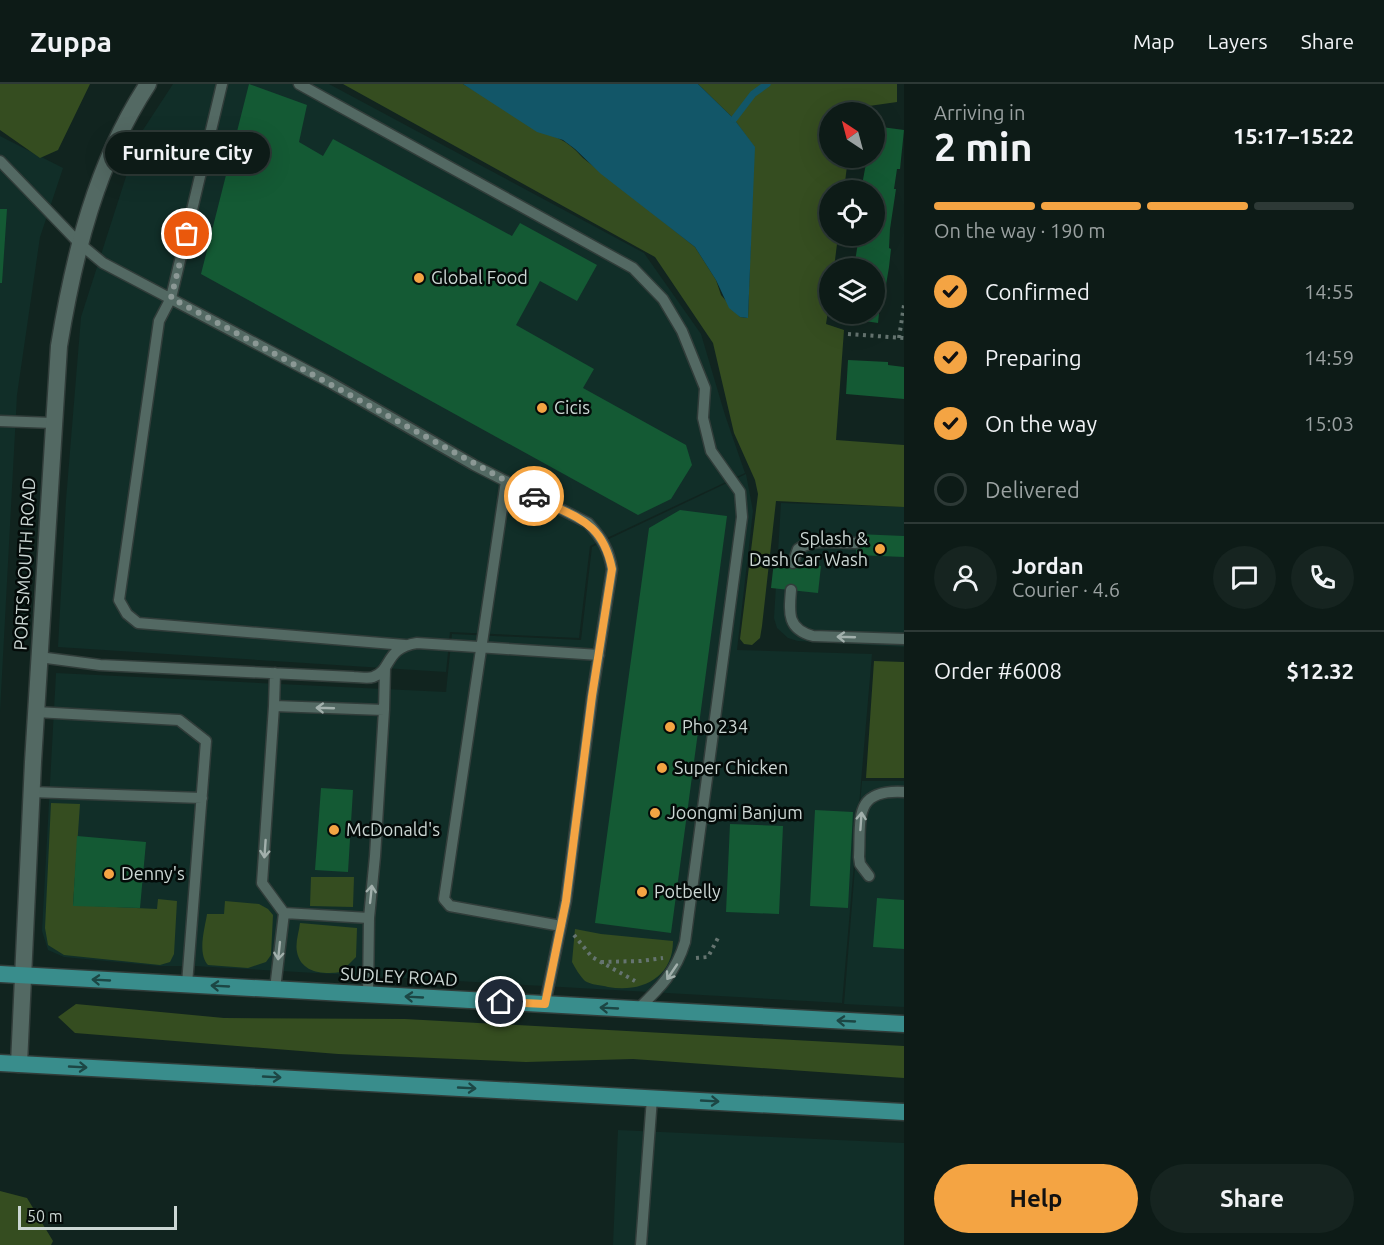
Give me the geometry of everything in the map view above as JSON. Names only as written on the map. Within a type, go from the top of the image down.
[{"type":"main road","name":"SUDLEY ROAD","points":[[0,974],[904,1024]]},
{"type":"main road","points":[[0,1062],[904,1112]]},
{"type":"street","name":"PORTSMOUTH ROAD","points":[[19,1064],[31,792],[52,423],[59,346],[79,243],[96,191],[114,148],[148,84]]},
{"type":"lane","points":[[222,84],[171,298],[159,321],[119,600],[127,614],[138,623],[405,645],[417,643],[599,655]]},
{"type":"lane","points":[[298,84],[633,268],[663,299],[682,331],[705,388],[703,418],[711,451],[740,492],[742,518],[681,954],[672,973],[638,1010]]},
{"type":"lane","points":[[0,161],[79,243],[104,263],[329,382],[588,524],[600,536],[609,552],[612,569],[561,926],[545,1004]]},
{"type":"lane","points":[[0,422],[52,423]]},
{"type":"lane","points":[[506,481],[444,899],[450,906],[561,926]]},
{"type":"lane","points":[[793,563],[798,549],[805,544],[813,542],[856,543]]},
{"type":"lane","points":[[791,590],[791,620],[803,633],[813,636],[904,639]]},
{"type":"lane","points":[[39,657],[100,665],[373,677],[384,668],[392,654],[405,645]]},
{"type":"lane","points":[[368,995],[369,918],[384,710],[384,668]]},
{"type":"lane","points":[[275,674],[262,883],[284,913],[275,989]]},
{"type":"lane","points":[[274,706],[384,710]]},
{"type":"lane","points":[[36,712],[179,720],[206,741],[187,984]]},
{"type":"lane","points":[[31,792],[202,798]]},
{"type":"lane","points":[[870,876],[860,864],[859,857],[862,810],[869,800],[881,793],[904,792]]},
{"type":"lane","points":[[284,913],[369,918]]},
{"type":"lane","points":[[641,1245],[652,1098]]},
{"type":"path","points":[[848,334],[902,338],[904,305]]},
{"type":"path","points":[[561,926],[572,932],[589,954],[635,981]]},
{"type":"path","points":[[601,962],[641,961],[681,954],[694,958],[708,957],[718,936]]},
{"type":"shaded area","points":[[173,84],[329,84],[644,253],[701,334],[745,473],[590,546],[579,638],[450,632],[446,672],[58,647],[66,500],[81,317],[139,136]]},
{"type":"shaded area","points":[[463,84],[698,84],[734,119],[755,147],[748,318],[740,317],[729,308],[716,280],[695,247],[601,174],[563,140],[537,132]]},
{"type":"shaded area","points":[[0,136],[63,168],[40,237],[17,395],[0,712]]},
{"type":"shaded area","points":[[746,474],[753,511],[737,650],[872,654],[842,1003],[194,966],[159,966],[64,957],[48,950],[42,931],[56,673],[446,692],[452,634],[581,640],[592,547]]},
{"type":"shaded area","points":[[781,503],[904,507],[904,647],[798,641],[788,638],[777,628],[774,618]]},
{"type":"shaded area","points":[[862,781],[904,781],[904,1007],[844,1004]]},
{"type":"shaded area","points":[[618,1130],[904,1143],[904,1245],[613,1245]]},
{"type":"green space","points":[[0,84],[90,84],[58,150],[40,158],[0,130]]},
{"type":"green space","points":[[343,84],[463,84],[562,140],[695,247],[716,280],[721,295],[740,317],[748,318],[754,147],[734,119],[698,84],[897,84],[897,102],[819,102],[819,168],[847,168],[845,180],[819,180],[819,246],[837,246],[835,258],[819,258],[819,324],[844,330],[836,440],[904,445],[904,507],[776,501],[760,638],[752,645],[744,644],[740,639],[758,494],[755,480],[734,433],[713,343],[655,257]]},
{"type":"green space","points":[[874,661],[904,662],[904,778],[866,778]]},
{"type":"green space","points":[[51,803],[80,804],[73,905],[157,909],[158,899],[177,901],[174,954],[170,962],[160,965],[64,955],[48,945],[45,928]]},
{"type":"green space","points":[[311,877],[354,877],[353,907],[310,906]]},
{"type":"green space","points":[[225,901],[259,904],[273,915],[271,955],[266,962],[248,968],[208,965],[202,947],[207,914],[224,914]]},
{"type":"green space","points":[[300,923],[357,928],[356,957],[341,972],[321,973],[308,968],[299,959],[297,952]]},
{"type":"green space","points":[[575,929],[601,934],[673,941],[672,954],[661,973],[643,985],[620,988],[593,984],[585,981],[572,962]]},
{"type":"green space","points":[[76,1004],[224,1018],[405,1019],[904,1046],[904,1078],[633,1059],[526,1062],[338,1054],[75,1033],[58,1017]]},
{"type":"green space","points":[[0,1191],[27,1198],[53,1241],[51,1245],[0,1245]]},
{"type":"building","points":[[249,84],[307,105],[299,142],[323,156],[333,139],[512,236],[520,223],[597,265],[577,301],[540,281],[516,325],[594,369],[583,388],[686,445],[692,465],[671,499],[638,515],[201,274]]},
{"type":"building","points":[[885,127],[904,130],[900,169],[897,169],[894,189],[896,189],[890,229],[889,248],[891,249],[886,285],[885,258],[856,258],[857,246],[885,246],[885,180],[863,180],[865,168],[885,168]]},
{"type":"building","points":[[0,209],[7,209],[2,283],[0,283]]},
{"type":"building","points":[[848,360],[888,362],[888,365],[904,367],[904,399],[846,394]]},
{"type":"building","points":[[680,510],[727,516],[671,933],[595,923],[649,528]]},
{"type":"building","name":"Splash & Dash Car Wash","points":[[857,534],[904,536],[904,557],[856,555]]},
{"type":"building","points":[[774,561],[821,566],[818,593],[771,588]]},
{"type":"building","name":"McDonald's","points":[[321,788],[353,790],[348,872],[315,870]]},
{"type":"building","points":[[815,810],[853,812],[848,908],[810,906]]},
{"type":"building","points":[[730,824],[783,826],[779,914],[726,912]]},
{"type":"building","name":"Denny's","points":[[77,836],[146,842],[140,908],[73,906]]},
{"type":"building","points":[[877,898],[904,900],[904,949],[873,947]]},
{"type":"waterway","points":[[734,119],[753,94],[767,84]]},
{"type":"way so far","points":[[187,234],[171,298],[329,382],[474,465],[534,496]]},
{"type":"place","name":"Furniture City","points":[[187,234]]},
{"type":"place","name":"Global Food","points":[[419,278]]},
{"type":"place","name":"Cicis","points":[[542,408]]},
{"type":"place","name":"Splash & Dash Car Wash","points":[[880,549]]},
{"type":"place","name":"Pho 234","points":[[670,727]]},
{"type":"place","name":"Super Chicken","points":[[662,768]]},
{"type":"place","name":"Joongmi Banjum","points":[[655,813]]},
{"type":"place","name":"McDonald's","points":[[334,830]]},
{"type":"place","name":"Denny's","points":[[109,874]]},
{"type":"place","name":"Potbelly","points":[[642,892]]},
{"type":"route","points":[[501,1002],[545,1004],[566,901],[592,696],[612,569],[609,552],[600,536],[588,524],[534,496]]}]
